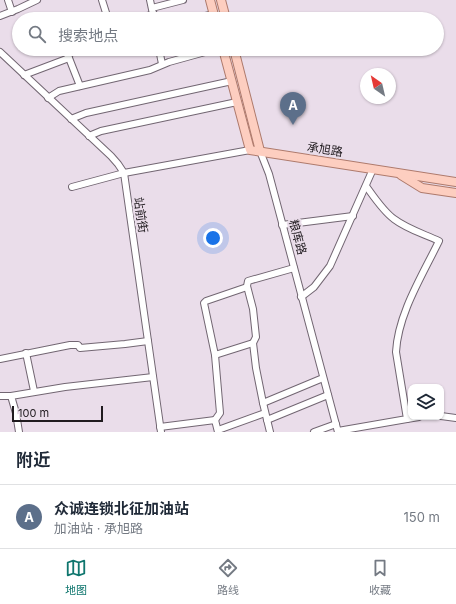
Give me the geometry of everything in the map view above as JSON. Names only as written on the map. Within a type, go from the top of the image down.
[{"type":"main road","points":[[210,0],[214,12]]},
{"type":"main road","points":[[221,0],[224,12]]},
{"type":"main road","points":[[225,56],[250,150]]},
{"type":"main road","name":"粮库路","points":[[236,56],[260,151]]},
{"type":"main road","name":"承旭路","points":[[250,150],[456,182]]},
{"type":"main road","name":"承旭路","points":[[397,173],[422,188],[456,193]]},
{"type":"street","points":[[8,0],[12,12]]},
{"type":"street","points":[[0,16],[37,0]]},
{"type":"street","points":[[102,0],[106,12]]},
{"type":"street","points":[[150,0],[153,12]]},
{"type":"street","points":[[158,12],[183,0]]},
{"type":"street","points":[[0,52],[118,164],[124,173]]},
{"type":"street","points":[[160,56],[162,64]]},
{"type":"street","points":[[48,98],[59,91],[144,72],[162,64],[191,56]]},
{"type":"street","points":[[24,75],[69,58],[80,86]]},
{"type":"street","points":[[71,119],[86,113],[232,81]]},
{"type":"street","points":[[89,136],[101,131],[237,102]]},
{"type":"street","points":[[72,187],[124,173],[250,150]]},
{"type":"street","name":"粮库路","points":[[260,151],[269,174],[338,431]]},
{"type":"street","points":[[301,297],[314,287],[330,266],[373,169]]},
{"type":"street","name":"站前街","points":[[124,173],[161,429]]},
{"type":"street","points":[[338,431],[407,419],[397,358],[397,341],[403,317],[439,241],[393,219],[366,186]]},
{"type":"street","points":[[282,225],[352,216]]},
{"type":"street","points":[[270,432],[262,403],[256,368],[253,344],[256,336],[253,309],[247,287],[248,282],[294,268]]},
{"type":"street","points":[[161,429],[215,420],[220,413],[215,355],[204,303],[247,287]]},
{"type":"street","points":[[0,359],[70,345],[78,345],[80,348],[148,341]]},
{"type":"street","points":[[215,355],[253,344]]},
{"type":"street","points":[[26,353],[34,391]]},
{"type":"street","points":[[0,396],[11,396],[34,391],[153,377]]},
{"type":"street","points":[[262,403],[323,378]]},
{"type":"street","points":[[267,420],[328,395]]},
{"type":"street","points":[[11,396],[19,432]]},
{"type":"street","points":[[215,420],[218,431],[265,413]]},
{"type":"street","points":[[444,416],[456,418]]},
{"type":"street","points":[[314,432],[336,424]]},
{"type":"place","name":"众诚连锁北征加油站","points":[[293,125]]}]
